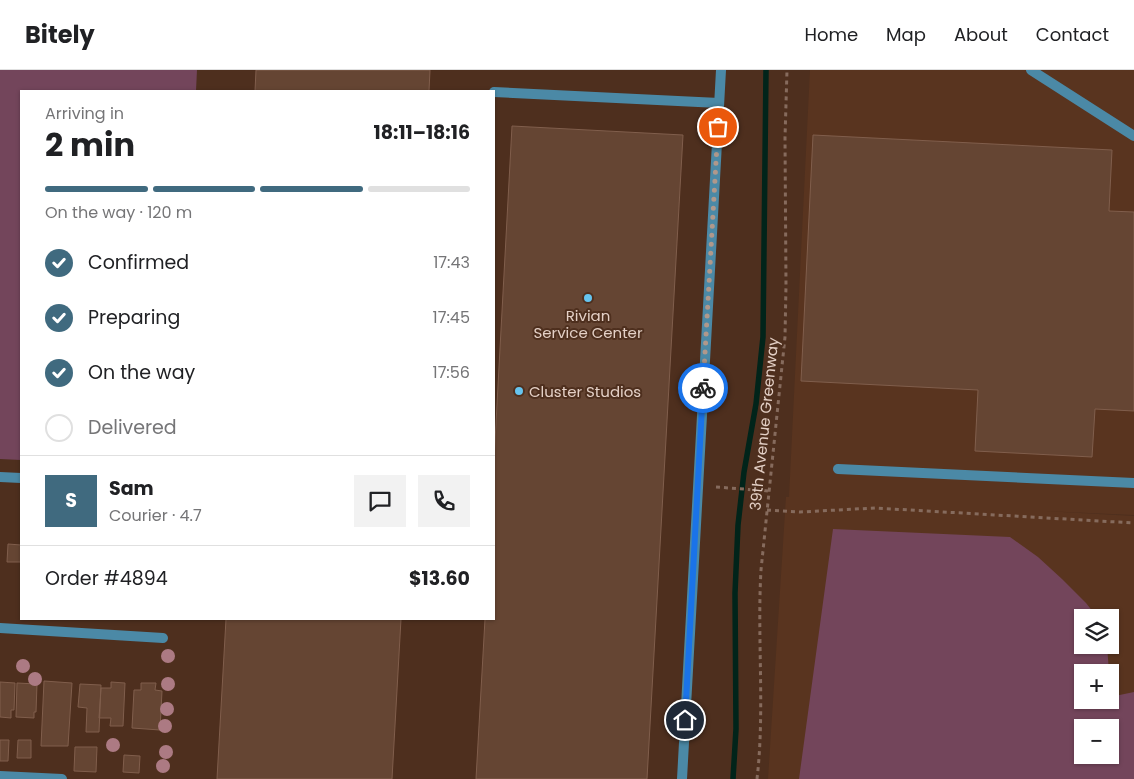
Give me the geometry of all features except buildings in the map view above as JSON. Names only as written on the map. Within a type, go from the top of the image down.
[{"type":"street","points":[[682,779],[721,70]]},
{"type":"street","points":[[1030,70],[1134,136]]},
{"type":"street","points":[[495,92],[719,103]]},
{"type":"street","points":[[838,469],[1134,483]]},
{"type":"street","points":[[0,477],[20,478]]},
{"type":"street","points":[[0,628],[163,638]]},
{"type":"street","points":[[0,776],[62,779]]},
{"type":"path","name":"39th Avenue Greenway","points":[[758,779],[760,587],[781,378],[786,308],[785,158],[787,70]]},
{"type":"path","points":[[716,487],[769,491]]},
{"type":"path","points":[[767,510],[800,512],[875,508],[1134,523]]},
{"type":"shaded area","points":[[0,70],[197,70],[196,90],[20,90],[20,460],[0,459]]},
{"type":"shaded area","points":[[810,70],[1134,70],[1134,515],[1044,511],[1134,516],[1134,779],[768,779],[786,497],[789,497]]},
{"type":"shaded area","points":[[833,529],[1010,537],[1038,557],[1091,609],[1074,609],[1074,654],[1108,654],[1108,664],[1074,664],[1074,709],[1119,709],[1119,695],[1134,692],[1134,779],[799,779]]},
{"type":"waterway","points":[[733,779],[736,729],[735,593],[738,525],[744,472],[756,404],[763,337],[766,70]]},
{"type":"way so far","points":[[703,388],[718,127]]},
{"type":"place","name":"Rivian Service Center","points":[[588,298]]},
{"type":"place","name":"Cluster Studios","points":[[519,391]]},
{"type":"route","points":[[685,720],[703,388]]}]
